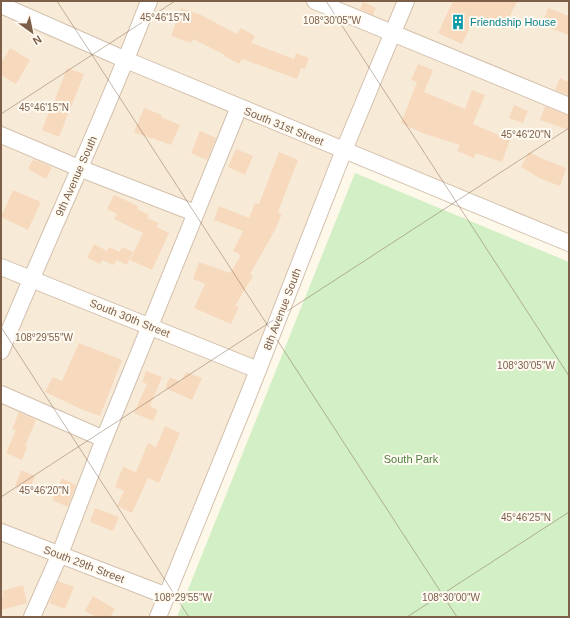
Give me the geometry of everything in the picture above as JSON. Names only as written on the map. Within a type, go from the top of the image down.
[{"type":"street","name":"9th Avenue South","points":[[1,351],[150,1]]},
{"type":"street","points":[[315,1],[569,106]]},
{"type":"street","name":"8th Avenue South","points":[[158,617],[258,370],[344,150],[406,1]]},
{"type":"street","name":"South 31st Street","points":[[1,5],[126,60],[569,242]]},
{"type":"street","points":[[32,617],[60,554],[149,326],[239,107]]},
{"type":"street","points":[[1,135],[79,168],[195,213]]},
{"type":"street","name":"South 30th Street","points":[[1,267],[258,370]]},
{"type":"street","points":[[1,394],[104,439]]},
{"type":"street","name":"South 29th Street","points":[[1,532],[167,596]]},
{"type":"shaded area","points":[[1,1],[569,1],[569,239],[344,150],[157,617],[1,617]]},
{"type":"green space","name":"South Park","points":[[355,173],[569,262],[569,617],[177,617]]},
{"type":"building","name":"Friendship House","points":[[453,1],[517,1],[504,29],[475,16],[462,44],[438,33]]},
{"type":"building","points":[[363,2],[376,8],[373,15],[360,9]]},
{"type":"building","points":[[181,8],[199,14],[237,34],[241,28],[255,36],[251,43],[294,59],[296,53],[309,58],[305,69],[301,68],[297,79],[242,59],[239,64],[224,56],[225,55],[193,39],[191,43],[171,36]]},
{"type":"building","points":[[548,8],[569,16],[569,35],[542,25]]},
{"type":"building","points":[[10,48],[30,60],[16,84],[1,75],[1,64]]},
{"type":"building","points":[[418,64],[433,70],[424,92],[465,109],[472,90],[485,95],[473,124],[510,140],[502,162],[476,153],[474,158],[457,151],[460,145],[425,134],[401,123],[417,82],[411,80]]},
{"type":"building","points":[[67,68],[84,74],[59,137],[42,130]]},
{"type":"building","points":[[560,78],[569,82],[569,96],[555,90]]},
{"type":"building","points":[[514,105],[528,111],[523,123],[509,118]]},
{"type":"building","points":[[545,106],[569,115],[569,130],[540,120]]},
{"type":"building","points":[[144,108],[162,115],[161,117],[180,125],[171,145],[134,132]]},
{"type":"building","points":[[200,131],[216,138],[207,160],[191,153]]},
{"type":"building","points":[[236,149],[253,156],[245,175],[228,167]]},
{"type":"building","points":[[279,152],[298,160],[278,212],[282,214],[274,232],[250,274],[253,276],[235,306],[239,307],[231,324],[194,308],[205,284],[193,279],[199,262],[230,273],[241,255],[233,251],[243,231],[214,220],[219,206],[249,218],[255,203],[259,204]]},
{"type":"building","points":[[529,152],[566,168],[560,186],[541,179],[521,167]]},
{"type":"building","points":[[33,159],[52,167],[46,179],[28,169]]},
{"type":"building","points":[[13,190],[41,202],[28,230],[1,217]]},
{"type":"building","points":[[114,195],[138,206],[137,209],[149,215],[147,218],[159,223],[157,227],[169,233],[152,270],[130,260],[143,233],[114,219],[117,214],[107,209]]},
{"type":"building","points":[[94,244],[107,251],[109,247],[120,252],[114,265],[102,260],[100,264],[87,258]]},
{"type":"building","points":[[122,247],[133,252],[127,265],[116,260]]},
{"type":"building","points":[[79,343],[122,360],[100,416],[83,410],[45,392],[53,377],[62,381]]},
{"type":"building","points":[[146,371],[162,377],[150,406],[158,410],[153,421],[134,413],[147,384],[142,382]]},
{"type":"building","points":[[186,372],[202,378],[192,400],[165,388],[170,377],[181,382]]},
{"type":"building","points":[[19,412],[36,420],[25,446],[27,447],[22,460],[6,453],[16,430],[12,429]]},
{"type":"building","points":[[165,426],[180,433],[159,483],[148,478],[132,513],[117,506],[124,491],[115,487],[123,467],[136,472],[148,443],[156,447]]},
{"type":"building","points":[[21,470],[35,476],[29,492],[15,486]]},
{"type":"building","points":[[62,478],[76,485],[68,507],[52,500]]},
{"type":"building","points":[[95,508],[119,517],[113,531],[90,522]]},
{"type":"building","points":[[58,581],[74,587],[65,609],[49,603]]},
{"type":"building","points":[[23,585],[27,603],[1,610],[1,597],[4,596],[2,591]]},
{"type":"building","points":[[93,596],[115,609],[110,617],[96,617],[85,611]]},
{"type":"place","name":"Friendship House","points":[[458,22]]}]
